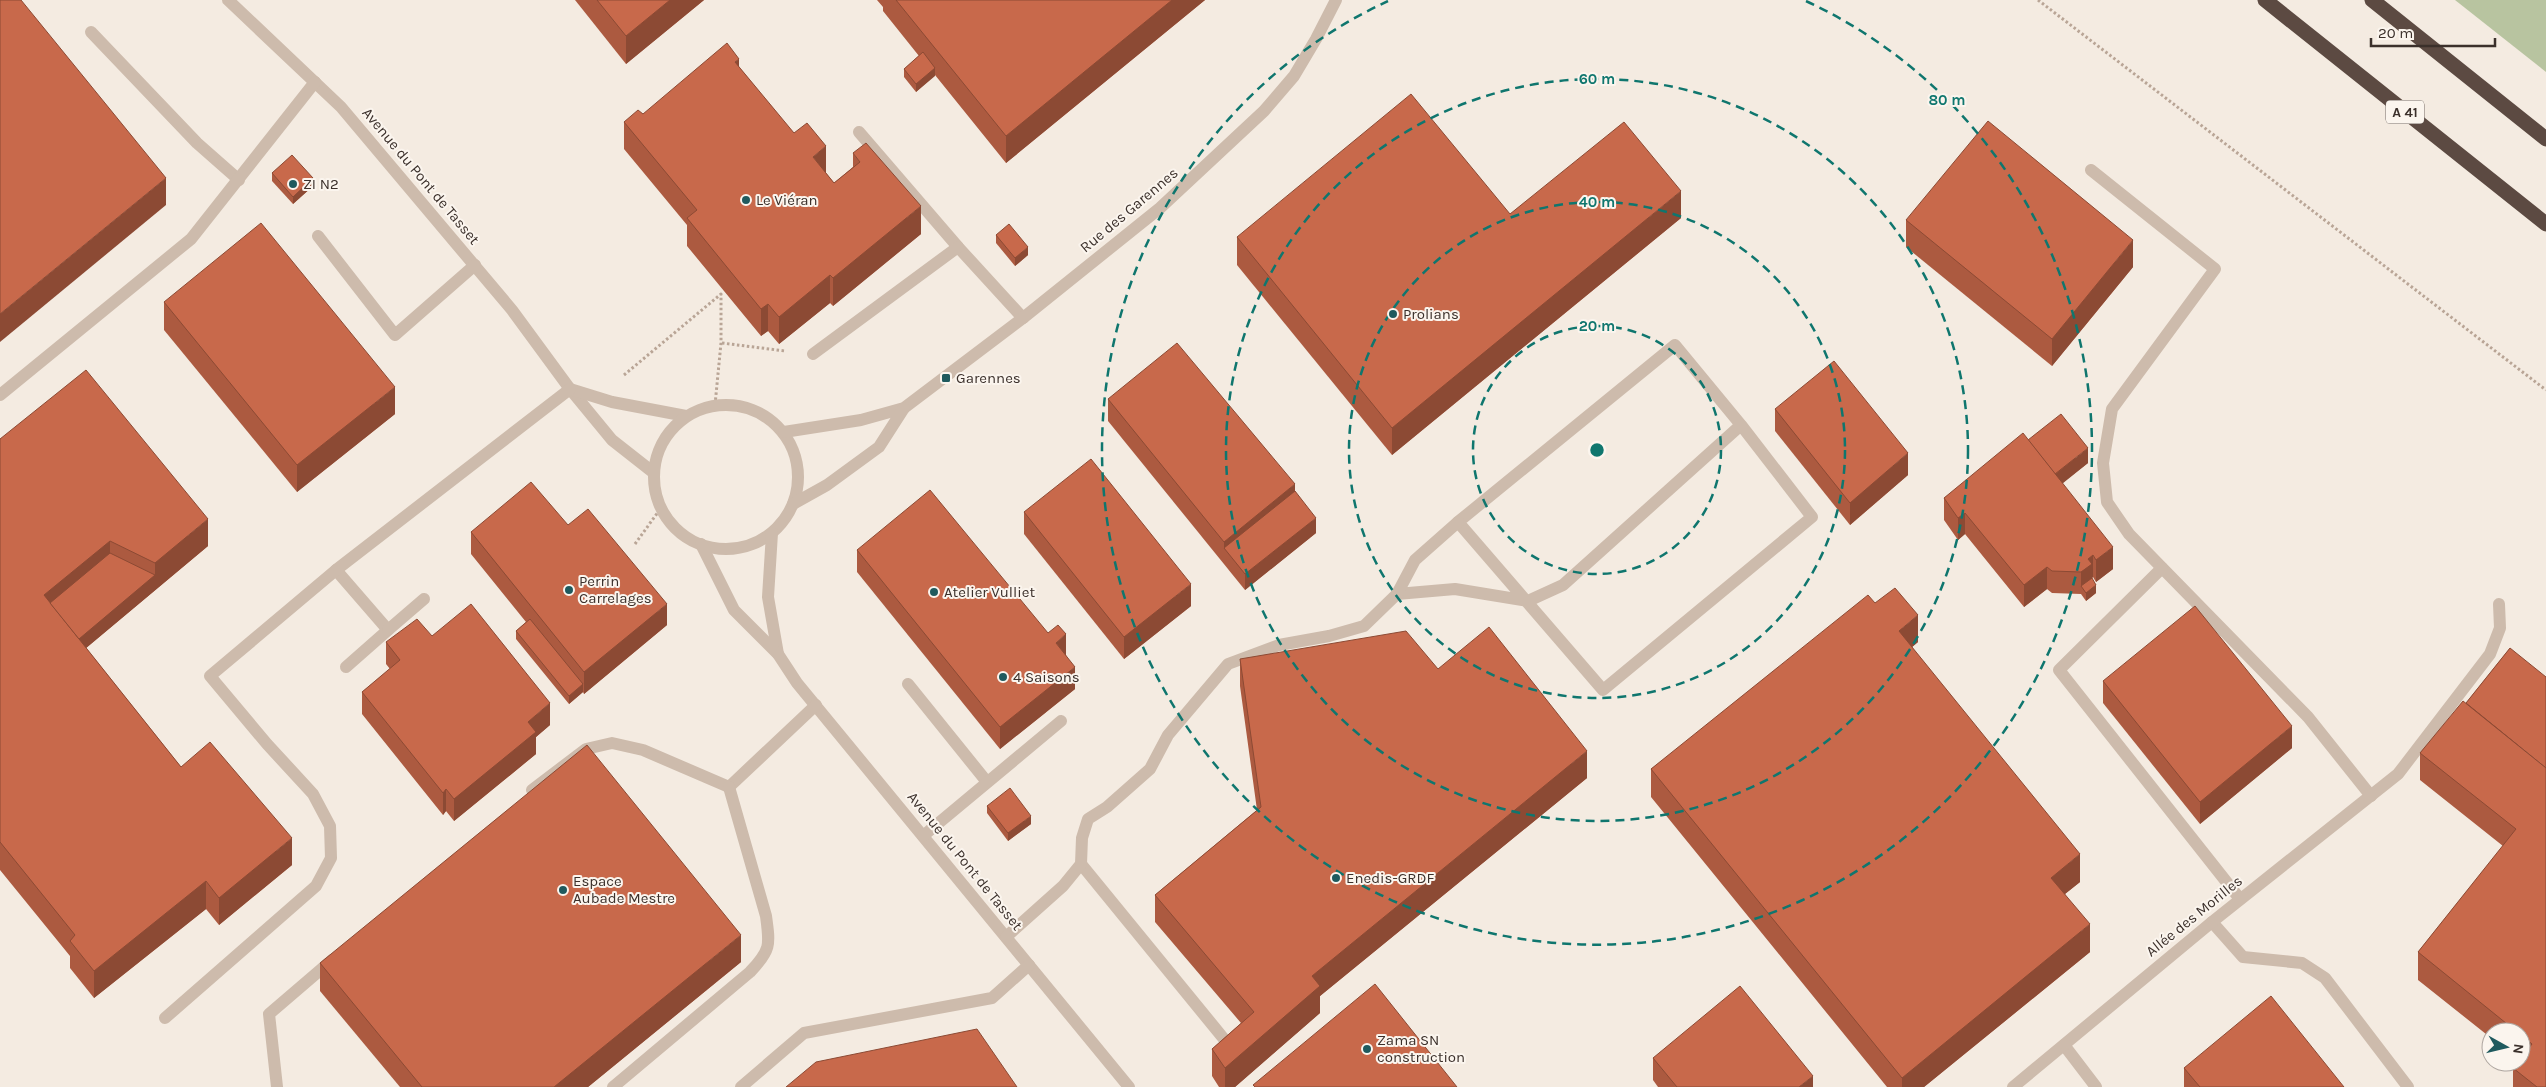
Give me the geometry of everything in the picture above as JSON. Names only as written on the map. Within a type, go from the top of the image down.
[{"type":"highway","name":"A 41","points":[[2264,0],[2546,224]]},
{"type":"highway","points":[[2372,0],[2546,139]]},
{"type":"street","name":"Avenue du Pont de Tasset","points":[[228,0],[341,106],[512,310],[570,389],[612,440],[654,473]]},
{"type":"street","name":"Rue des Garennes","points":[[793,504],[827,485],[879,447],[904,408],[1024,318],[1160,208],[1264,111],[1294,76],[1336,0]]},
{"type":"street","points":[[91,32],[197,143],[239,180]]},
{"type":"street","points":[[0,395],[191,239],[315,82]]},
{"type":"street","points":[[859,132],[958,247],[1024,318]]},
{"type":"street","points":[[2091,170],[2215,269],[2112,409],[2103,463],[2107,502],[2129,534],[2308,717],[2371,796]]},
{"type":"street","points":[[318,236],[395,335],[475,265]]},
{"type":"street","points":[[813,354],[958,247]]},
{"type":"street","points":[[1006,937],[1063,886],[1081,864],[1082,838],[1088,820],[1107,807],[1150,768],[1168,735],[1228,664],[1279,645],[1330,636],[1364,626],[1397,594],[1415,560],[1458,522],[1675,345],[1741,425],[1812,517],[1603,690],[1458,522]]},
{"type":"street","points":[[165,1018],[316,886],[331,858],[330,826],[314,794],[267,744],[210,676],[336,570],[570,389],[597,398],[686,416]]},
{"type":"street","points":[[715,405],[734,405],[753,409],[770,419],[784,432],[793,449],[798,468],[798,486],[793,504],[785,520],[772,533],[756,542],[738,548],[720,549],[701,544],[685,536],[671,523],[661,508],[655,491],[654,473],[663,441],[673,427],[686,416],[715,405]]},
{"type":"street","name":"Rue des Garennes","points":[[784,432],[861,420],[904,408]]},
{"type":"street","points":[[1397,594],[1455,589],[1528,601],[1563,585],[1741,425]]},
{"type":"street","name":"Avenue du Pont de Tasset","points":[[772,533],[768,597],[778,654]]},
{"type":"street","name":"Avenue du Pont de Tasset","points":[[701,544],[734,610],[778,654],[797,683],[1129,1087]]},
{"type":"street","points":[[2162,568],[2060,670],[2240,899]]},
{"type":"street","points":[[336,570],[388,630]]},
{"type":"street","points":[[346,667],[424,599]]},
{"type":"street","name":"Allée des Morilles","points":[[2013,1087],[2240,899],[2398,774],[2490,654],[2500,628],[2499,604]]},
{"type":"street","points":[[908,684],[987,782]]},
{"type":"street","points":[[729,787],[816,705]]},
{"type":"street","points":[[923,836],[1060,722]]},
{"type":"street","points":[[519,801],[557,769],[586,749],[612,743],[643,750],[729,787]]},
{"type":"street","points":[[613,1087],[750,972],[767,954],[769,934],[766,916],[729,787]]},
{"type":"street","points":[[1081,864],[1224,1039]]},
{"type":"street","points":[[2212,922],[2243,957],[2302,963],[2325,978],[2408,1087]]},
{"type":"street","points":[[277,1087],[269,1014],[345,949]]},
{"type":"street","points":[[741,1087],[804,1032],[992,998],[1029,965]]},
{"type":"street","points":[[2064,1045],[2096,1087]]},
{"type":"path","points":[[2038,0],[2546,390]]},
{"type":"path","points":[[597,398],[720,294],[721,343],[715,405]]},
{"type":"path","points":[[721,343],[813,354]]},
{"type":"path","points":[[636,544],[661,508]]},
{"type":"green space","points":[[2455,0],[2546,0],[2546,72]]},
{"type":"building","points":[[0,0],[21,0],[166,178],[0,314]]},
{"type":"building","points":[[597,0],[670,0],[626,36]]},
{"type":"building","points":[[896,0],[1172,0],[1006,136]]},
{"type":"building","name":"Le Viéran","points":[[727,43],[739,59],[735,62],[794,133],[807,123],[826,146],[813,157],[834,183],[860,162],[853,153],[866,143],[921,206],[833,278],[830,275],[779,317],[768,304],[761,309],[687,218],[697,210],[624,122],[638,110],[643,114]]},
{"type":"building","points":[[923,52],[935,68],[916,84],[904,69]]},
{"type":"building","points":[[1411,94],[1510,214],[1624,122],[1681,191],[1392,428],[1237,237]]},
{"type":"building","points":[[1988,121],[2133,240],[2052,339],[1906,220]]},
{"type":"building","name":"ZI N2","points":[[292,155],[313,178],[293,197],[272,173]]},
{"type":"building","points":[[261,223],[395,387],[297,465],[164,302]]},
{"type":"building","points":[[1009,224],[1028,247],[1015,258],[996,235]]},
{"type":"building","points":[[1177,343],[1295,484],[1224,542],[1108,399]]},
{"type":"building","points":[[1834,361],[1908,453],[1850,503],[1775,409]]},
{"type":"building","points":[[86,370],[208,519],[155,563],[110,541],[44,595],[181,767],[210,742],[292,838],[219,898],[206,881],[94,971],[70,941],[75,935],[0,842],[0,439]]},
{"type":"building","points":[[2061,414],[2088,448],[2055,474],[2028,440]]},
{"type":"building","points":[[2023,433],[2113,547],[2096,560],[2093,555],[2088,559],[2092,564],[2081,572],[2052,571],[2047,567],[2024,585],[1965,513],[1958,518],[1944,498]]},
{"type":"building","points":[[1091,459],[1191,584],[1124,637],[1024,512]]},
{"type":"building","name":"Perrin Carrelages","points":[[531,482],[568,525],[588,509],[667,604],[584,672],[471,532]]},
{"type":"building","points":[[930,490],[1048,633],[1058,625],[1066,634],[1056,643],[1075,667],[1000,727],[857,550]]},
{"type":"building","points":[[1295,491],[1316,518],[1245,574],[1224,548]]},
{"type":"building","points":[[110,553],[155,575],[79,639],[50,603]]},
{"type":"building","points":[[2092,578],[2096,585],[2086,593],[2081,586]]},
{"type":"building","points":[[1895,588],[1918,615],[1899,631],[2080,854],[2051,878],[2090,924],[1902,1078],[1651,769],[1868,595],[1875,603]]},
{"type":"building","points":[[471,604],[550,703],[528,722],[536,732],[454,799],[446,789],[443,793],[362,692],[400,660],[386,642],[417,619],[432,636]]},
{"type":"building","points":[[2195,606],[2292,726],[2200,802],[2103,681]]},
{"type":"building","points":[[530,619],[583,684],[569,696],[516,631]]},
{"type":"building","name":"Enedis-GRDF","points":[[1489,627],[1587,751],[1312,976],[1320,986],[1225,1068],[1212,1049],[1254,1012],[1155,895],[1261,807],[1240,659],[1406,631],[1438,669]]},
{"type":"building","points":[[2510,648],[2546,677],[2546,768],[2466,703]]},
{"type":"building","points":[[2463,701],[2546,768],[2546,1087],[2537,1087],[2518,1072],[2531,1072],[2531,1022],[2505,1022],[2418,952],[2516,829],[2420,753]]},
{"type":"building","name":"Espace Aubade Mestre","points":[[587,745],[741,935],[554,1087],[422,1087],[320,963]]},
{"type":"building","points":[[1010,788],[1031,816],[1008,833],[987,806]]},
{"type":"building","points":[[1375,984],[1457,1087],[1255,1087],[1253,1085]]},
{"type":"building","points":[[1740,986],[1813,1076],[1799,1087],[1677,1087],[1653,1058]]},
{"type":"building","points":[[2271,996],[2344,1087],[2200,1087],[2184,1068]]},
{"type":"building","points":[[977,1029],[1017,1087],[786,1087],[816,1062]]},
{"type":"place","name":"ZI N2","points":[[293,184]]},
{"type":"place","name":"Le Viéran","points":[[746,200]]},
{"type":"place","name":"Prolians","points":[[1393,314]]},
{"type":"place","name":"Garennes","points":[[946,378]]},
{"type":"place","name":"Perrin Carrelages","points":[[569,590]]},
{"type":"place","name":"Atelier Vulliet","points":[[934,592]]},
{"type":"place","name":"4 Saisons","points":[[1003,677]]},
{"type":"place","name":"Enedis-GRDF","points":[[1336,878]]},
{"type":"place","name":"Espace Aubade Mestre","points":[[563,890]]},
{"type":"place","name":"Zama SN construction","points":[[1367,1049]]}]
